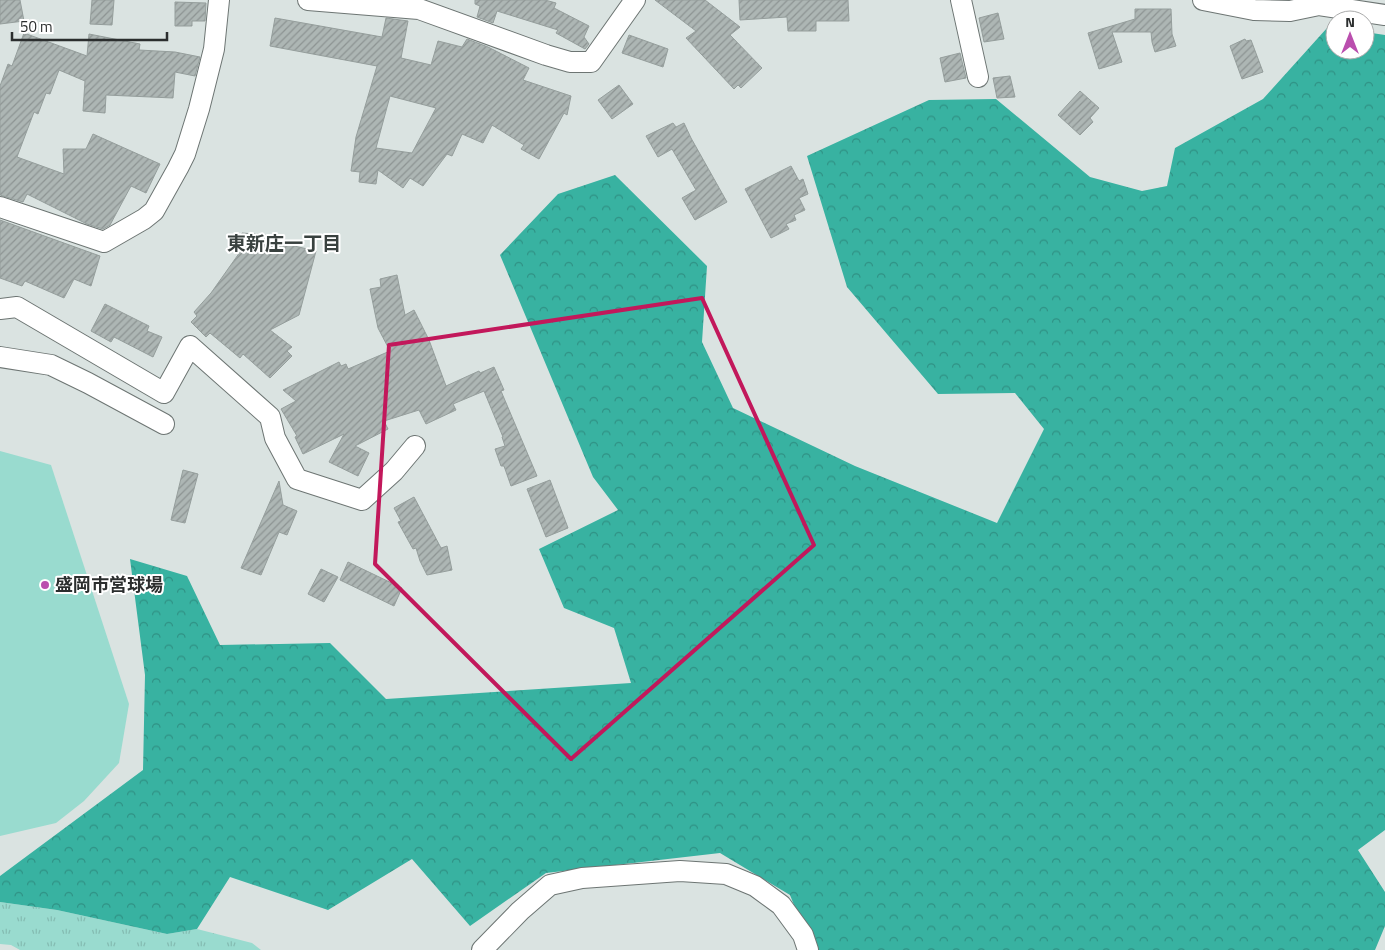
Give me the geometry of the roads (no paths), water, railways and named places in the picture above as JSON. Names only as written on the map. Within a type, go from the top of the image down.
[{"type":"street","points":[[0,207],[104,242],[144,219],[154,211],[184,154],[199,109],[214,49],[219,0]]},
{"type":"street","points":[[308,0],[419,9],[546,55],[570,62],[591,62],[635,0]]},
{"type":"street","points":[[961,0],[978,77]]},
{"type":"street","points":[[1203,0],[1254,10],[1290,11],[1319,5],[1385,15]]},
{"type":"street","points":[[0,309],[17,307],[164,393],[190,346],[270,417],[275,438],[297,479],[362,500],[394,471],[415,446]]},
{"type":"street","points":[[0,357],[51,365],[164,424]]},
{"type":"street","points":[[482,950],[520,911],[550,885],[582,878],[680,871],[726,874],[755,886],[781,905],[803,935],[808,950]]},
{"type":"place","name":"盛岡市営球場","points":[[45,585]]},
{"type":"district","name":"東新庄一丁目","points":[[284,243]]}]
